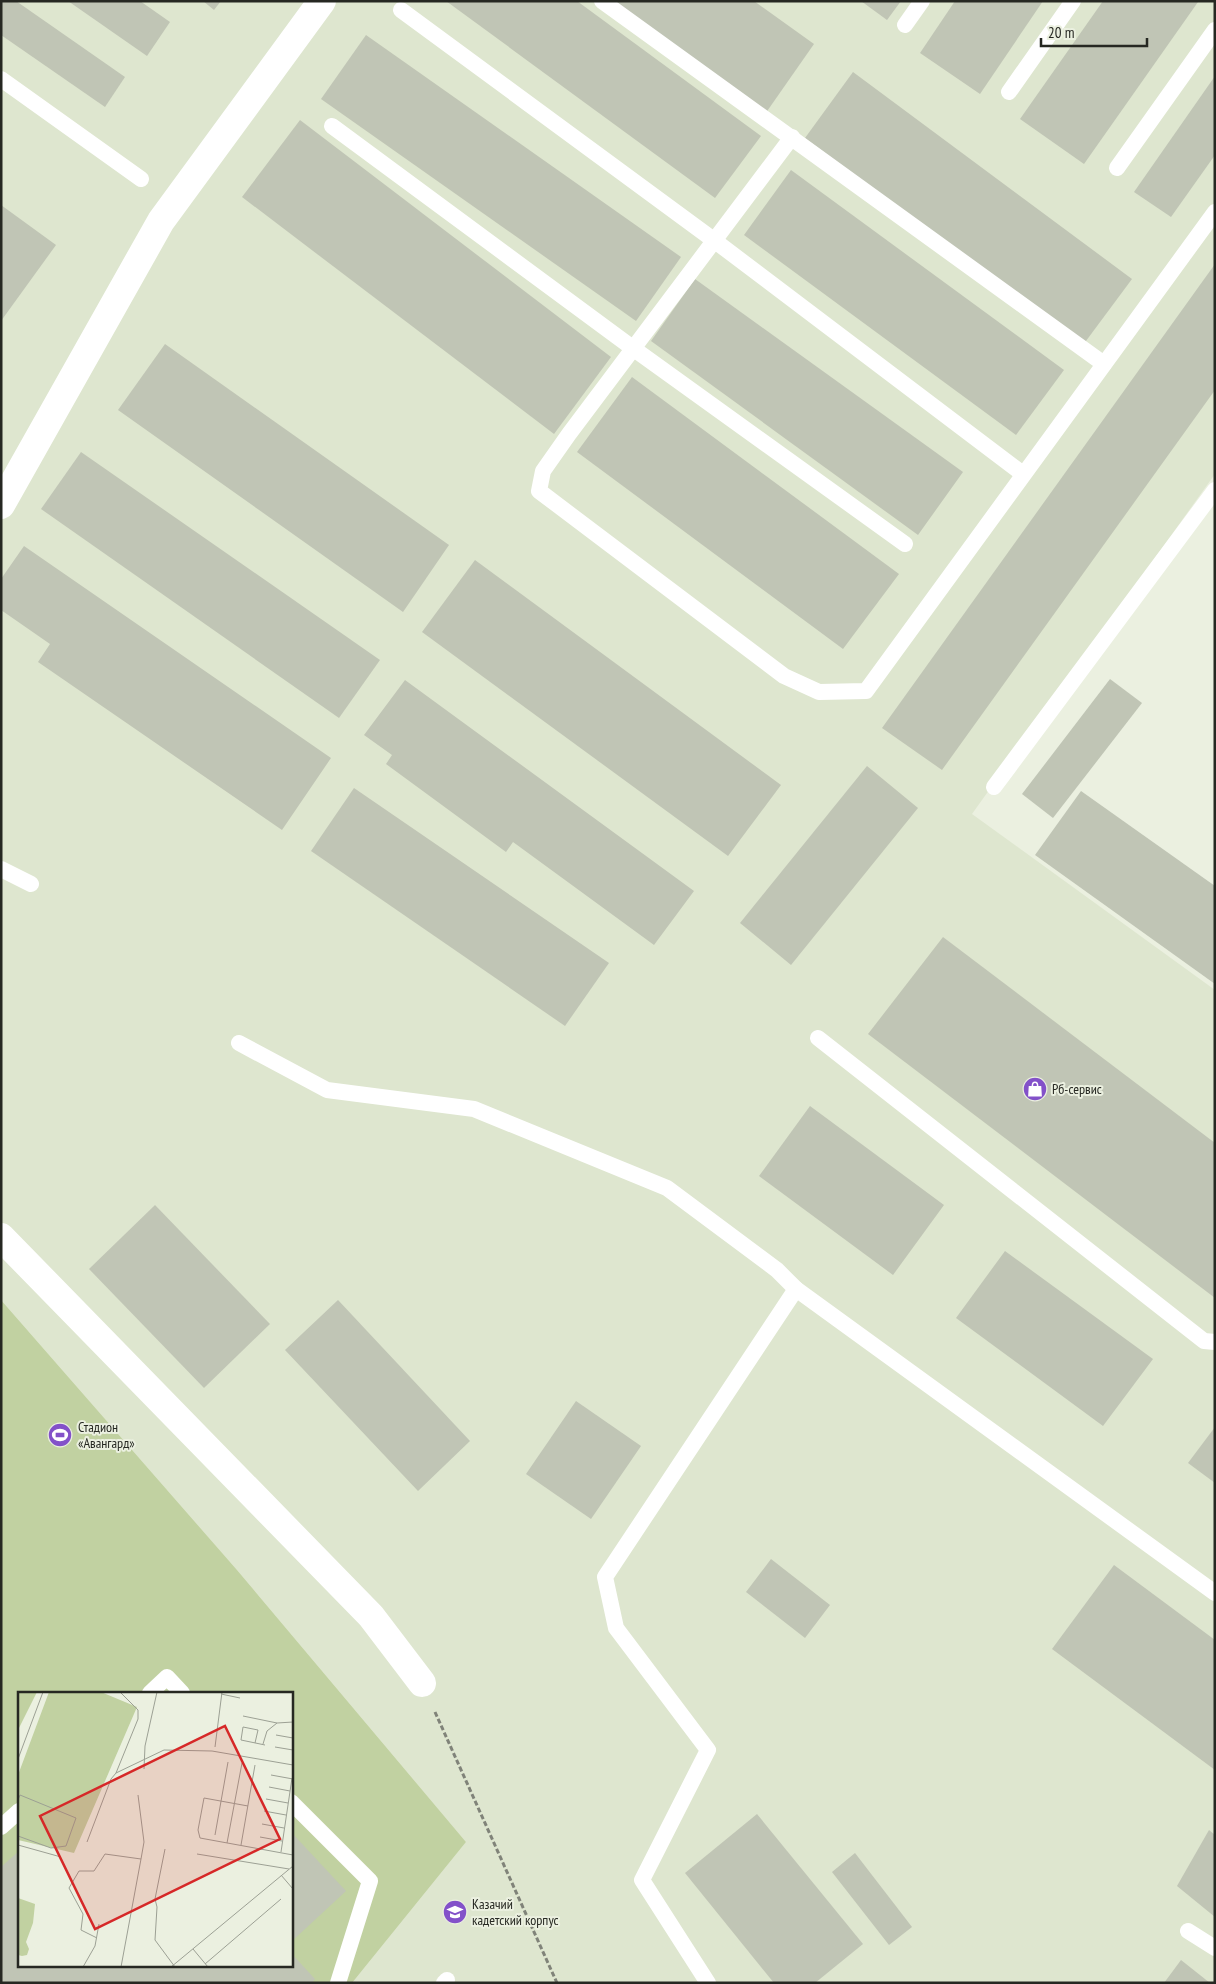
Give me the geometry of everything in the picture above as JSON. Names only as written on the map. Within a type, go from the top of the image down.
[{"type":"street","points":[[1,505],[161,221],[322,1]]},
{"type":"street","points":[[1,1237],[371,1616],[422,1683]]},
{"type":"lane","points":[[602,1],[1104,364]]},
{"type":"lane","points":[[905,25],[922,1]]},
{"type":"lane","points":[[1009,92],[1073,1]]},
{"type":"lane","points":[[401,10],[715,241],[1023,474]]},
{"type":"lane","points":[[1117,168],[1215,30]]},
{"type":"lane","points":[[1,79],[141,179]]},
{"type":"lane","points":[[332,126],[634,349],[905,544]]},
{"type":"lane","points":[[792,137],[543,472],[539,491],[784,676],[819,692],[866,691],[1215,212]]},
{"type":"lane","points":[[994,787],[1215,490]]},
{"type":"lane","points":[[1,869],[31,884]]},
{"type":"lane","points":[[818,1038],[1204,1340],[1215,1342]]},
{"type":"lane","points":[[238,1043],[327,1090],[474,1109],[667,1188],[777,1270],[796,1290],[1215,1593]]},
{"type":"lane","points":[[708,1983],[642,1880],[708,1750],[616,1628],[606,1577],[796,1290]]},
{"type":"lane","points":[[151,1692],[167,1678],[181,1692]]},
{"type":"lane","points":[[292,1803],[370,1881],[338,1983]]},
{"type":"lane","points":[[1,1827],[18,1813]]},
{"type":"lane","points":[[1188,1931],[1215,1948]]},
{"type":"path","points":[[422,1683],[557,1983]]},
{"type":"shaded area","points":[[1,1],[1215,1],[1215,474],[972,814],[1215,990],[1215,1983],[352,1983],[466,1842],[237,1570],[1,1300]]},
{"type":"green space","points":[[1,1300],[237,1570],[466,1842],[352,1983],[1,1983]]},
{"type":"building","points":[[1,1],[16,1],[125,77],[105,107],[1,35]]},
{"type":"building","points":[[68,1],[140,1],[170,22],[147,56]]},
{"type":"building","points":[[203,1],[221,1],[214,10]]},
{"type":"building","points":[[446,1],[577,1],[761,136],[715,198]]},
{"type":"building","points":[[600,1],[754,1],[814,44],[763,117]]},
{"type":"building","points":[[861,1],[901,1],[887,20]]},
{"type":"building","points":[[955,1],[1043,1],[980,94],[920,53]]},
{"type":"building","points":[[1103,1],[1198,2],[1084,164],[1020,119]]},
{"type":"building","points":[[366,35],[681,257],[636,321],[321,99]]},
{"type":"building","points":[[853,72],[1132,279],[1083,345],[805,138]]},
{"type":"building","points":[[1215,76],[1215,155],[1171,217],[1134,192]]},
{"type":"building","points":[[300,120],[611,357],[554,434],[242,197]]},
{"type":"building","points":[[791,170],[1064,370],[1016,435],[744,235]]},
{"type":"building","points":[[1,205],[56,245],[1,321]]},
{"type":"building","points":[[1215,264],[1215,390],[942,770],[882,728]]},
{"type":"building","points":[[695,279],[963,472],[918,535],[651,341]]},
{"type":"building","points":[[165,344],[449,545],[403,612],[118,410]]},
{"type":"building","points":[[632,377],[899,574],[843,649],[577,452]]},
{"type":"building","points":[[81,452],[380,660],[339,718],[41,509]]},
{"type":"building","points":[[24,546],[331,758],[282,830],[38,662],[50,644],[1,610],[1,579]]},
{"type":"building","points":[[475,560],[781,785],[728,856],[422,632]]},
{"type":"building","points":[[1110,679],[1142,703],[1053,818],[1022,794]]},
{"type":"building","points":[[405,680],[694,891],[654,945],[513,842],[506,852],[386,764],[392,755],[364,735]]},
{"type":"building","points":[[867,766],[918,808],[791,965],[740,923]]},
{"type":"building","points":[[354,788],[609,963],[565,1026],[311,851]]},
{"type":"building","points":[[1081,791],[1215,886],[1215,984],[1035,855]]},
{"type":"building","points":[[943,937],[1215,1143],[1215,1298],[868,1034]]},
{"type":"building","points":[[810,1106],[944,1205],[893,1275],[759,1176]]},
{"type":"building","points":[[155,1205],[270,1324],[204,1388],[89,1269]]},
{"type":"building","points":[[1005,1251],[1153,1359],[1103,1426],[956,1318]]},
{"type":"building","points":[[338,1300],[470,1441],[418,1491],[285,1350]]},
{"type":"building","points":[[576,1401],[641,1446],[591,1519],[526,1474]]},
{"type":"building","points":[[1215,1427],[1215,1483],[1188,1463]]},
{"type":"building","points":[[771,1559],[830,1605],[805,1638],[746,1592]]},
{"type":"building","points":[[1114,1565],[1215,1640],[1215,1770],[1052,1649]]},
{"type":"building","points":[[757,1814],[863,1944],[815,1983],[774,1983],[685,1873]]},
{"type":"building","points":[[1209,1830],[1215,1835],[1215,1917],[1177,1886]]},
{"type":"building","points":[[292,1833],[346,1891],[292,1941]]},
{"type":"building","points":[[18,1852],[18,1966],[292,1966],[292,1954],[315,1979],[312,1983],[1,1983],[1,1867]]},
{"type":"building","points":[[855,1853],[912,1927],[889,1945],[832,1872]]},
{"type":"building","points":[[1181,1960],[1210,1983],[1164,1983]]},
{"type":"place","name":"Рб-сервис","points":[[1035,1089]]},
{"type":"place","name":"Стадион «Авангард»","points":[[60,1435]]},
{"type":"place","name":"Казачий кадетский корпус","points":[[455,1912]]}]
